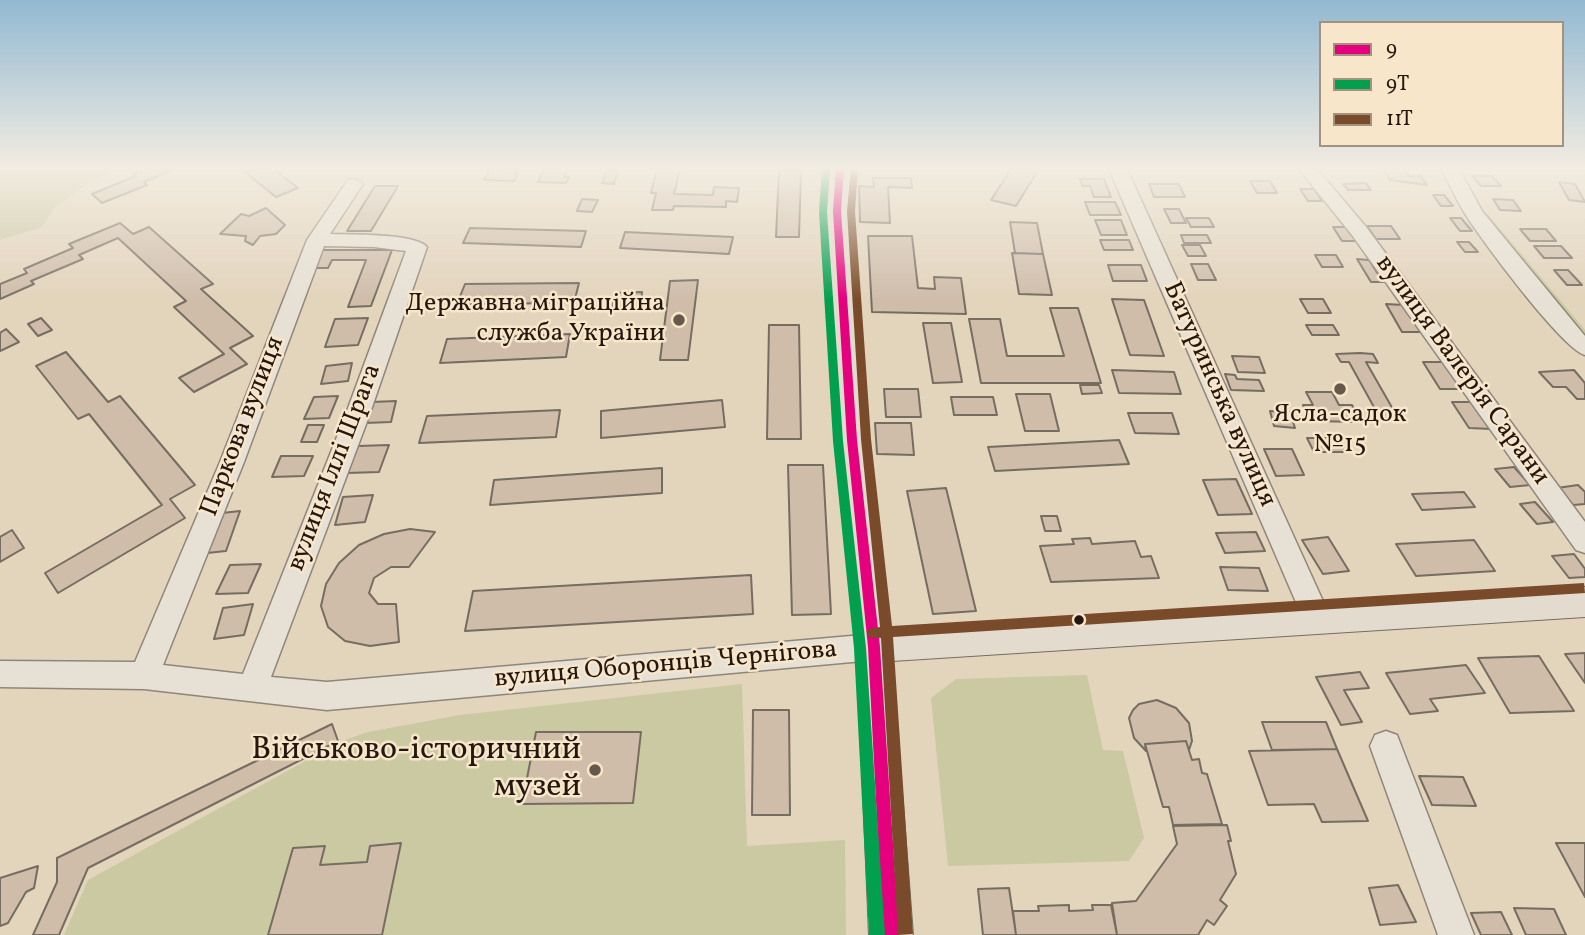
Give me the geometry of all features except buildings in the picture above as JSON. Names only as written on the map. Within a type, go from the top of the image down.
[{"type":"main road","points":[[838,213],[852,440],[874,647],[891,935]]},
{"type":"main road","name":"вулиця Оборонців Чернігова","points":[[874,647],[1585,602]]},
{"type":"street","name":"Паркова вулиця","points":[[144,676],[232,462],[317,240],[335,213]]},
{"type":"street","name":"Батуринська вулиця","points":[[1137,213],[1318,621]]},
{"type":"street","name":"вулиця Валерія Сарани","points":[[1344,213],[1585,542]]},
{"type":"street","points":[[1473,213],[1585,348]]},
{"type":"street","points":[[1491,213],[1585,326]]},
{"type":"street","name":"вулиця Іллі Шрага","points":[[253,689],[356,419],[417,247],[374,241],[317,240]]},
{"type":"street","name":"вулиця Оборонців Чернігова","points":[[0,674],[144,676],[327,696],[874,647]]},
{"type":"street","points":[[1386,746],[1456,935]]},
{"type":"green space","points":[[0,213],[51,213],[42,227],[0,240]]},
{"type":"green space","points":[[1482,213],[1489,215],[1585,330],[1585,344]]},
{"type":"green space","points":[[1087,675],[1103,750],[1123,751],[1144,838],[1129,861],[948,866],[931,698],[956,679]]},
{"type":"green space","points":[[742,684],[747,846],[845,840],[846,935],[64,935],[88,880],[342,741],[368,732],[460,715]]},
{"type":"transit line","name":"9Т","points":[[823,213],[838,441],[860,648],[877,935]]},
{"type":"transit line","name":"9","points":[[837,213],[852,440],[874,647],[891,935]]},
{"type":"transit line","name":"11Т","points":[[851,213],[866,439],[888,646],[905,934]]},
{"type":"transit line","name":"11Т","points":[[873,633],[1584,588]]},
{"type":"place","name":"Державна міграційна служба України","points":[[679,320]]},
{"type":"place","name":"Ясла-садок №15","points":[[1340,389]]},
{"type":"place","name":"Військово-історичний музей","points":[[595,770]]}]
